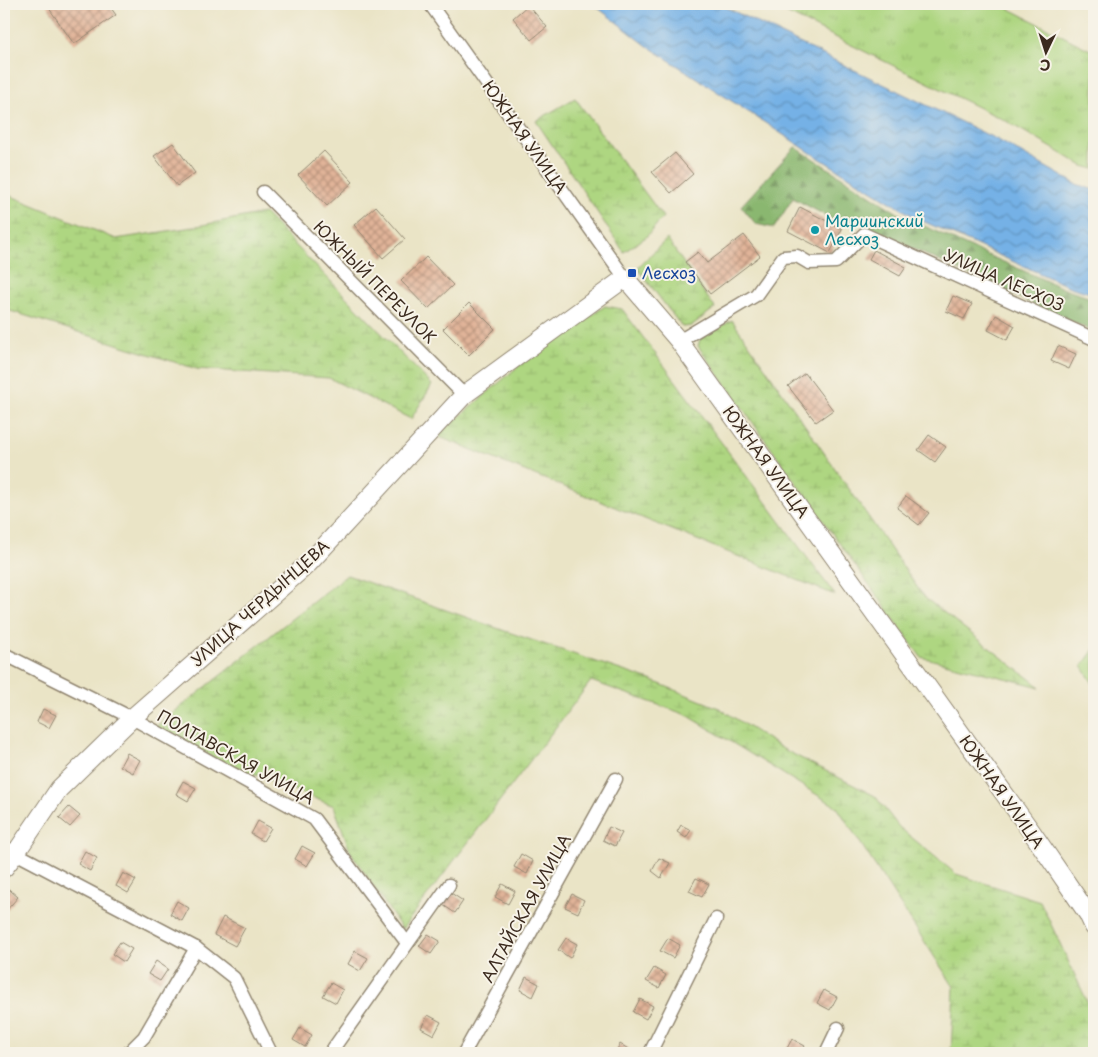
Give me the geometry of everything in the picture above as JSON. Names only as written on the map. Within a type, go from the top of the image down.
[{"type":"street","name":"ЮЖНАЯ УЛИЦА","points":[[430,4],[625,278],[679,341],[1025,823],[1088,914],[1094,927]]},
{"type":"street","name":"ЮЖНЫЙ ПЕРЕУЛОК","points":[[263,192],[464,395]]},
{"type":"street","name":"УЛИЦА ЛЕСХОЗ","points":[[679,341],[756,295],[783,257],[797,256],[809,263],[836,262],[864,234],[1094,339]]},
{"type":"street","name":"УЛИЦА ЧЕРДЫНЦЕВА","points":[[4,868],[9,850],[59,789],[132,718],[309,562],[464,395],[625,278]]},
{"type":"street","name":"ПОЛТАВСКАЯ УЛИЦА","points":[[4,654],[132,718],[314,819],[406,943]]},
{"type":"street","name":"АЛТАЙСКАЯ УЛИЦА","points":[[464,1053],[616,779]]},
{"type":"street","points":[[9,850],[196,948],[234,978],[271,1053]]},
{"type":"street","points":[[330,1053],[406,943],[449,885]]},
{"type":"street","points":[[650,1053],[716,919]]},
{"type":"street","points":[[128,1053],[144,1037],[196,948]]},
{"type":"street","points":[[826,1053],[838,1028]]},
{"type":"green space","points":[[768,4],[1000,4],[1094,52],[1094,169],[1083,166],[1006,121]]},
{"type":"green space","points":[[575,98],[663,217],[646,237],[624,252],[536,121]]},
{"type":"green space","points":[[795,147],[901,215],[1067,290],[1094,299],[1094,332],[872,230],[855,217],[845,226],[793,198],[774,228],[756,224],[741,206]]},
{"type":"green space","points":[[11,196],[116,239],[264,213],[432,385],[411,419],[329,378],[197,369],[4,309],[4,200]]},
{"type":"green space","points":[[667,239],[715,308],[691,326],[682,327],[637,268]]},
{"type":"green space","points":[[605,306],[622,309],[835,595],[437,436],[522,363]]},
{"type":"green space","points":[[732,320],[924,597],[1040,687],[921,657],[698,346],[700,339]]},
{"type":"green space","points":[[347,575],[650,680],[719,708],[783,749],[875,796],[899,827],[956,874],[1040,901],[1094,1016],[1094,1053],[951,1053],[954,987],[837,807],[687,715],[591,681],[402,929],[350,851],[334,806],[149,732]]},
{"type":"green space","points":[[1094,649],[1094,685],[1082,666]]},
{"type":"water","points":[[593,4],[719,4],[998,140],[1076,184],[1094,190],[1094,294],[1070,287],[918,219],[811,153],[646,45]]},
{"type":"building","points":[[46,4],[108,4],[116,15],[74,44]]},
{"type":"building","points":[[528,5],[547,27],[531,40],[513,18]]},
{"type":"building","points":[[173,143],[195,173],[177,186],[154,156]]},
{"type":"building","points":[[324,151],[353,182],[327,206],[298,175]]},
{"type":"building","points":[[675,153],[693,174],[671,193],[652,172]]},
{"type":"building","points":[[376,206],[405,239],[383,258],[354,225]]},
{"type":"building","name":"Мариинский Лесхоз","points":[[800,207],[842,229],[830,253],[788,231]]},
{"type":"building","points":[[744,235],[760,256],[710,294],[685,262],[698,252],[707,263]]},
{"type":"building","points":[[874,250],[906,267],[900,276],[869,259]]},
{"type":"building","points":[[426,257],[453,285],[428,309],[401,281]]},
{"type":"building","points":[[953,296],[972,304],[964,319],[946,311]]},
{"type":"building","points":[[469,303],[495,329],[469,355],[443,329]]},
{"type":"building","points":[[996,315],[1015,326],[1007,340],[988,330]]},
{"type":"building","points":[[1058,346],[1076,354],[1069,369],[1051,361]]},
{"type":"building","points":[[805,373],[833,410],[816,422],[788,386]]},
{"type":"building","points":[[929,435],[946,447],[935,462],[918,450]]},
{"type":"building","points":[[906,496],[929,513],[919,525],[897,508]]},
{"type":"building","points":[[43,709],[56,715],[49,728],[37,722]]},
{"type":"building","points":[[127,753],[140,760],[133,773],[120,766]]},
{"type":"building","points":[[183,781],[196,788],[188,801],[176,794]]},
{"type":"building","points":[[69,807],[80,816],[70,827],[59,818]]},
{"type":"building","points":[[258,821],[271,828],[263,841],[251,834]]},
{"type":"building","points":[[681,825],[691,830],[686,838],[677,832]]},
{"type":"building","points":[[609,827],[622,833],[615,846],[603,840]]},
{"type":"building","points":[[302,846],[315,853],[307,866],[295,859]]},
{"type":"building","points":[[85,851],[97,858],[90,871],[78,864]]},
{"type":"building","points":[[521,854],[533,861],[527,874],[514,867]]},
{"type":"building","points":[[659,858],[670,863],[661,878],[652,871]]},
{"type":"building","points":[[123,873],[136,880],[128,893],[116,886]]},
{"type":"building","points":[[696,878],[709,884],[702,897],[689,891]]},
{"type":"building","points":[[502,884],[515,891],[508,904],[495,897]]},
{"type":"building","points":[[4,885],[18,897],[6,911],[4,909]]},
{"type":"building","points":[[451,893],[463,901],[455,913],[443,905]]},
{"type":"building","points":[[572,894],[584,900],[578,913],[565,907]]},
{"type":"building","points":[[177,901],[189,908],[182,921],[170,914]]},
{"type":"building","points":[[223,917],[245,928],[235,946],[214,935]]},
{"type":"building","points":[[428,934],[440,941],[431,954],[419,946]]},
{"type":"building","points":[[566,938],[577,944],[570,958],[558,950]]},
{"type":"building","points":[[668,938],[680,945],[673,958],[660,951]]},
{"type":"building","points":[[120,942],[132,949],[124,962],[112,954]]},
{"type":"building","points":[[355,951],[368,958],[360,971],[348,964]]},
{"type":"building","points":[[156,961],[168,969],[160,981],[148,974]]},
{"type":"building","points":[[654,968],[666,975],[659,988],[646,981]]},
{"type":"building","points":[[526,977],[539,984],[533,997],[520,990]]},
{"type":"building","points":[[331,983],[343,990],[336,1003],[323,996]]},
{"type":"building","points":[[824,990],[837,997],[830,1010],[817,1003]]},
{"type":"building","points":[[640,999],[653,1006],[646,1019],[633,1012]]},
{"type":"building","points":[[428,1015],[441,1022],[434,1035],[421,1028]]},
{"type":"building","points":[[300,1028],[312,1035],[305,1047],[293,1040]]},
{"type":"building","points":[[792,1039],[805,1046],[801,1053],[785,1052]]},
{"type":"building","points":[[620,1044],[632,1051],[631,1053],[615,1053]]},
{"type":"place","name":"Мариинский Лесхоз","points":[[815,230]]},
{"type":"place","name":"Лесхоз","points":[[632,273]]}]
